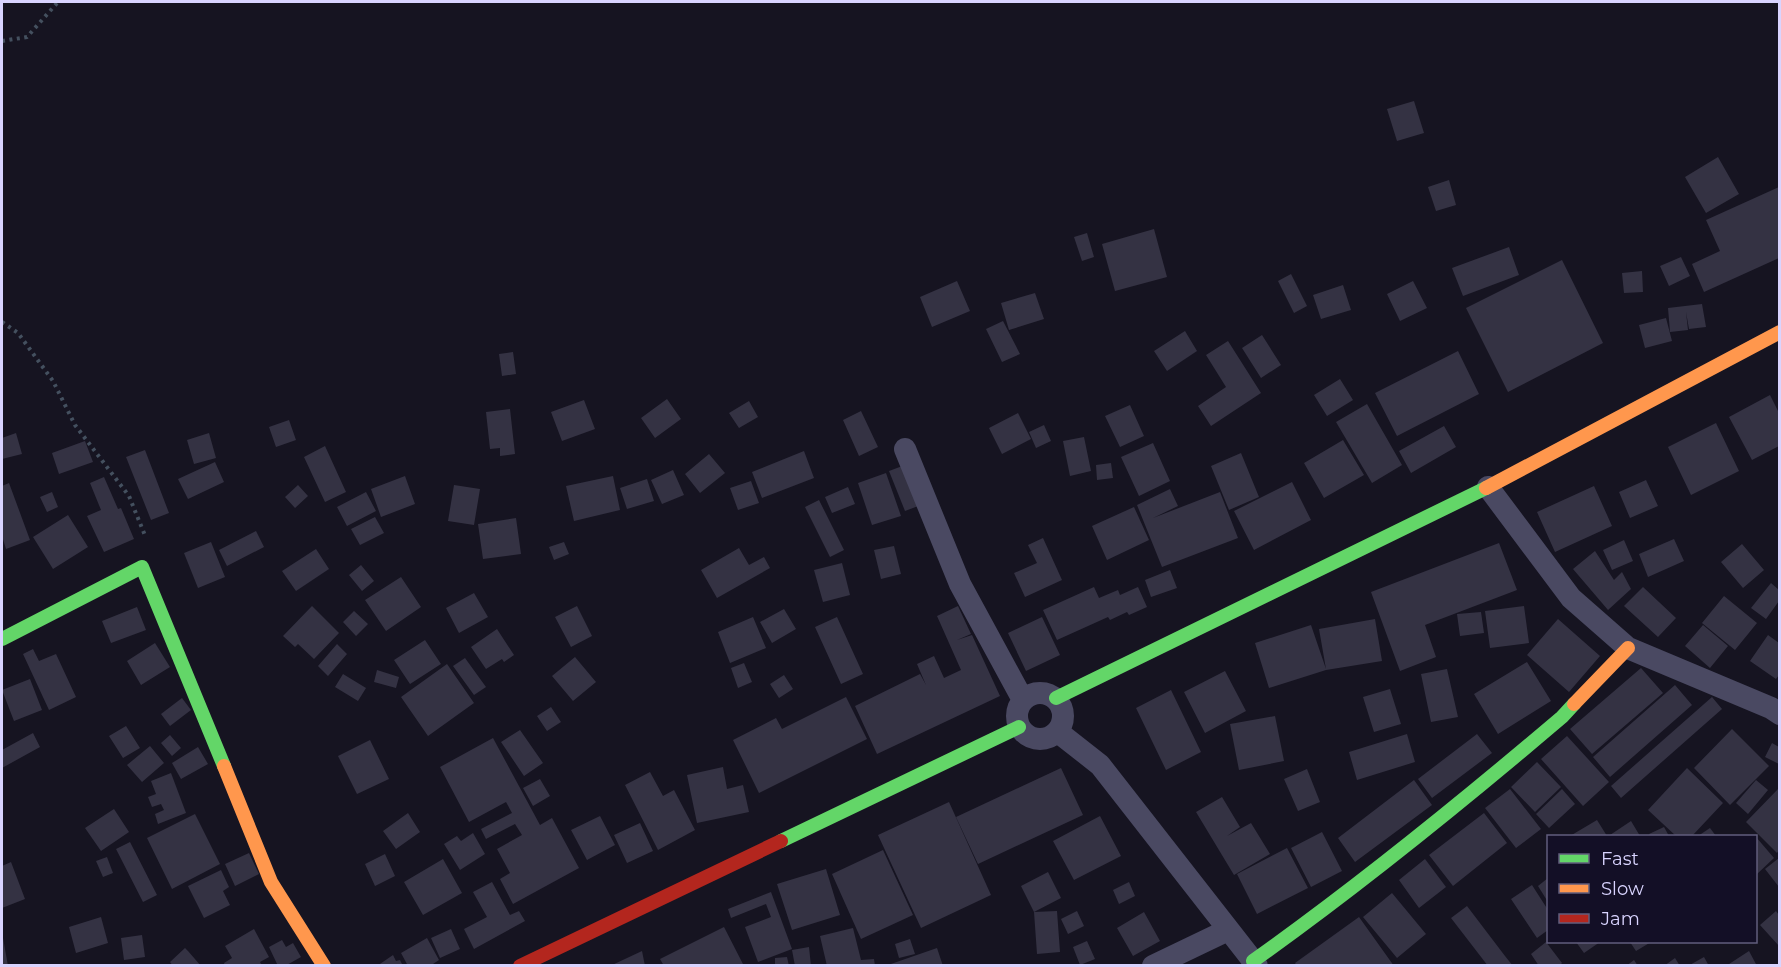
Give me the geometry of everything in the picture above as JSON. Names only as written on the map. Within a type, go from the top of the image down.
[{"type":"street","points":[[1056,698],[1488,487],[1779,332]]},
{"type":"street","points":[[905,449],[960,584],[1023,700]]},
{"type":"street","points":[[1488,487],[1571,598],[1628,648],[1777,709]]},
{"type":"street","points":[[2,639],[142,567],[271,882],[324,966]]},
{"type":"street","points":[[1058,732],[1100,765],[1255,963],[1456,807],[1562,717],[1628,648]]},
{"type":"street","points":[[1039,692],[1048,693],[1056,698],[1064,714],[1058,732],[1042,740],[1025,734],[1016,718],[1023,700],[1030,694],[1039,692]]},
{"type":"street","points":[[520,966],[1019,727]]},
{"type":"street","points":[[1153,966],[1228,930]]},
{"type":"path","points":[[2,40],[27,37],[58,2]]},
{"type":"path","points":[[2,322],[18,333],[53,381],[75,425],[129,496],[146,538],[142,567]]},
{"type":"building","points":[[1414,101],[1424,133],[1397,141],[1387,109]]},
{"type":"building","points":[[1718,157],[1739,194],[1706,213],[1685,177]]},
{"type":"building","points":[[1449,180],[1456,205],[1436,211],[1428,187]]},
{"type":"building","points":[[1779,187],[1779,258],[1704,292],[1692,264],[1720,251],[1706,220]]},
{"type":"building","points":[[1154,229],[1167,277],[1115,291],[1102,244]]},
{"type":"building","points":[[1087,233],[1094,257],[1082,261],[1074,237]]},
{"type":"building","points":[[1509,247],[1519,275],[1463,296],[1452,268]]},
{"type":"building","points":[[1681,257],[1690,276],[1669,286],[1660,266]]},
{"type":"building","points":[[1562,260],[1603,343],[1508,392],[1466,308]]},
{"type":"building","points":[[1642,271],[1643,292],[1624,293],[1622,273]]},
{"type":"building","points":[[1291,274],[1307,306],[1294,313],[1278,281]]},
{"type":"building","points":[[957,281],[970,311],[932,327],[920,297]]},
{"type":"building","points":[[1413,281],[1427,308],[1400,321],[1387,294]]},
{"type":"building","points":[[1343,285],[1351,310],[1321,319],[1313,295]]},
{"type":"building","points":[[1035,293],[1044,319],[1009,330],[1001,303]]},
{"type":"building","points":[[1702,304],[1706,327],[1689,329],[1686,312],[1688,330],[1670,332],[1668,308]]},
{"type":"building","points":[[1666,318],[1672,341],[1645,348],[1639,325]]},
{"type":"building","points":[[1003,321],[1020,354],[1002,362],[986,329]]},
{"type":"building","points":[[1185,331],[1197,351],[1167,371],[1154,351]]},
{"type":"building","points":[[1262,335],[1281,365],[1261,378],[1242,348]]},
{"type":"building","points":[[1228,341],[1261,393],[1211,426],[1198,406],[1226,387],[1206,355]]},
{"type":"building","points":[[1458,351],[1479,394],[1397,436],[1375,393]]},
{"type":"building","points":[[513,352],[516,374],[502,376],[499,354]]},
{"type":"building","points":[[1340,379],[1353,400],[1327,416],[1314,395]]},
{"type":"building","points":[[1770,395],[1779,413],[1779,446],[1752,460],[1729,417]]},
{"type":"building","points":[[667,399],[681,419],[655,438],[641,418]]},
{"type":"building","points":[[584,400],[595,429],[562,441],[551,412]]},
{"type":"building","points":[[749,401],[758,417],[739,428],[729,413]]},
{"type":"building","points":[[1367,404],[1402,465],[1372,483],[1336,422]]},
{"type":"building","points":[[1130,405],[1144,436],[1120,447],[1105,416]]},
{"type":"building","points":[[510,409],[515,454],[500,456],[500,448],[490,449],[486,412]]},
{"type":"building","points":[[861,411],[878,447],[859,456],[843,420]]},
{"type":"building","points":[[1018,413],[1031,439],[1002,454],[989,428]]},
{"type":"building","points":[[289,420],[296,440],[276,447],[269,427]]},
{"type":"building","points":[[1716,423],[1739,471],[1691,495],[1668,447]]},
{"type":"building","points":[[1044,425],[1051,441],[1036,448],[1029,432]]},
{"type":"building","points":[[1444,426],[1456,447],[1411,473],[1399,451]]},
{"type":"building","points":[[16,433],[22,454],[2,459],[2,438]]},
{"type":"building","points":[[209,433],[216,458],[194,464],[187,440]]},
{"type":"building","points":[[1084,437],[1091,471],[1070,476],[1063,441]]},
{"type":"building","points":[[1343,440],[1364,475],[1324,498],[1304,463]]},
{"type":"building","points":[[85,441],[93,462],[59,474],[52,453]]},
{"type":"building","points":[[1153,443],[1170,481],[1139,496],[1121,457]]},
{"type":"building","points":[[325,446],[346,492],[325,502],[304,457]]},
{"type":"building","points":[[145,450],[169,513],[151,520],[126,457]]},
{"type":"building","points":[[804,451],[814,478],[762,498],[752,472]]},
{"type":"building","points":[[1241,453],[1259,497],[1229,510],[1211,466]]},
{"type":"building","points":[[709,454],[725,473],[700,493],[685,474]]},
{"type":"building","points":[[215,462],[224,482],[188,499],[178,479]]},
{"type":"building","points":[[1111,463],[1113,478],[1097,480],[1096,465]]},
{"type":"building","points":[[905,465],[921,505],[905,511],[889,471]]},
{"type":"building","points":[[673,470],[684,495],[662,504],[651,480]]},
{"type":"building","points":[[886,473],[901,516],[872,525],[858,483]]},
{"type":"building","points":[[405,476],[415,504],[381,517],[371,489]]},
{"type":"building","points":[[613,476],[620,510],[574,521],[566,486]]},
{"type":"building","points":[[104,477],[118,509],[121,508],[134,539],[104,552],[87,516],[101,510],[90,483]]},
{"type":"building","points":[[647,479],[654,501],[627,509],[620,488]]},
{"type":"building","points":[[1646,480],[1658,506],[1630,518],[1619,492]]},
{"type":"building","points":[[751,481],[759,503],[738,510],[730,488]]},
{"type":"building","points":[[1292,482],[1311,520],[1254,550],[1234,511]]},
{"type":"building","points":[[9,483],[30,540],[6,549],[2,536],[2,486]]},
{"type":"building","points":[[298,485],[308,496],[295,508],[285,497]]},
{"type":"building","points":[[454,485],[480,489],[474,525],[448,521]]},
{"type":"building","points":[[1594,486],[1612,526],[1555,552],[1537,512]]},
{"type":"building","points":[[848,487],[855,504],[832,513],[825,497]]},
{"type":"building","points":[[1170,489],[1178,506],[1153,518],[1220,492],[1238,538],[1162,567],[1137,505]]},
{"type":"building","points":[[52,492],[58,507],[47,512],[40,497]]},
{"type":"building","points":[[366,492],[376,511],[347,526],[337,507]]},
{"type":"building","points":[[819,500],[844,550],[830,557],[805,507]]},
{"type":"building","points":[[1134,507],[1149,540],[1107,560],[1092,526]]},
{"type":"building","points":[[68,515],[88,547],[53,569],[33,537]]},
{"type":"building","points":[[375,517],[384,533],[360,545],[351,529]]},
{"type":"building","points":[[516,518],[521,554],[483,559],[478,524]]},
{"type":"building","points":[[256,531],[264,547],[227,566],[219,550]]},
{"type":"building","points":[[1043,538],[1062,580],[1025,597],[1014,573],[1037,563],[1028,545]]},
{"type":"building","points":[[1674,539],[1684,561],[1648,577],[1639,554]]},
{"type":"building","points":[[1624,540],[1633,561],[1612,570],[1603,550]]},
{"type":"building","points":[[211,542],[225,577],[198,588],[184,553]]},
{"type":"building","points":[[564,542],[569,554],[554,560],[549,547]]},
{"type":"building","points":[[1499,543],[1517,590],[1425,625],[1436,657],[1400,671],[1371,592]]},
{"type":"building","points":[[1742,544],[1764,570],[1743,588],[1721,562]]},
{"type":"building","points":[[894,546],[901,574],[881,579],[874,550]]},
{"type":"building","points":[[739,548],[749,565],[764,557],[770,568],[717,598],[701,570]]},
{"type":"building","points":[[316,549],[329,569],[296,591],[282,571]]},
{"type":"building","points":[[1595,551],[1614,580],[1622,572],[1631,589],[1608,610],[1573,569]]},
{"type":"building","points":[[842,563],[850,595],[823,602],[814,570]]},
{"type":"building","points":[[361,565],[374,581],[362,591],[349,575]]},
{"type":"building","points":[[1170,570],[1177,588],[1151,597],[1145,580]]},
{"type":"building","points":[[401,577],[421,607],[386,631],[365,600]]},
{"type":"building","points":[[1771,583],[1779,590],[1779,601],[1766,619],[1751,608]]},
{"type":"building","points":[[1094,587],[1099,598],[1118,590],[1120,595],[1138,587],[1147,607],[1129,615],[1127,612],[1110,620],[1108,617],[1057,640],[1043,610]]},
{"type":"building","points":[[1643,587],[1676,618],[1658,637],[1624,606]]},
{"type":"building","points":[[474,593],[488,617],[459,633],[446,608]]},
{"type":"building","points":[[1724,596],[1757,623],[1735,650],[1702,623]]},
{"type":"building","points":[[312,606],[339,633],[314,659],[298,644],[295,647],[283,636]]},
{"type":"building","points":[[577,606],[592,636],[571,647],[555,617]]},
{"type":"building","points":[[958,606],[971,634],[957,640],[972,635],[1000,696],[877,754],[855,706],[920,674],[926,685],[917,664],[934,656],[944,678],[961,670],[937,616]]},
{"type":"building","points":[[1524,606],[1529,643],[1490,648],[1485,611]]},
{"type":"building","points":[[137,607],[146,630],[111,643],[102,621]]},
{"type":"building","points":[[784,609],[796,629],[772,643],[760,622]]},
{"type":"building","points":[[354,611],[368,624],[356,636],[343,622]]},
{"type":"building","points":[[1481,612],[1484,633],[1460,636],[1457,614]]},
{"type":"building","points":[[753,617],[766,648],[730,663],[718,632]]},
{"type":"building","points":[[837,617],[863,674],[841,684],[815,627]]},
{"type":"building","points":[[1042,617],[1060,655],[1026,671],[1008,633]]},
{"type":"building","points":[[1375,619],[1382,661],[1326,670],[1269,688],[1255,643],[1311,625],[1326,669],[1319,629]]},
{"type":"building","points":[[1558,619],[1600,656],[1569,692],[1527,655]]},
{"type":"building","points":[[1703,625],[1728,646],[1710,668],[1685,646]]},
{"type":"building","points":[[497,629],[514,655],[486,669],[471,647]]},
{"type":"building","points":[[1768,635],[1779,643],[1779,675],[1776,679],[1750,661]]},
{"type":"building","points":[[425,640],[441,664],[410,684],[394,660]]},
{"type":"building","points":[[155,643],[170,667],[141,685],[127,661]]},
{"type":"building","points":[[337,644],[347,654],[328,676],[318,666]]},
{"type":"building","points":[[33,649],[39,661],[56,654],[76,697],[49,710],[23,654]]},
{"type":"building","points":[[575,657],[596,682],[573,701],[552,676]]},
{"type":"building","points":[[465,658],[486,687],[474,695],[453,666]]},
{"type":"building","points":[[1527,662],[1551,701],[1498,734],[1474,694]]},
{"type":"building","points":[[744,663],[752,682],[738,688],[731,668]]},
{"type":"building","points":[[447,664],[474,703],[428,736],[401,697]]},
{"type":"building","points":[[1641,668],[1663,693],[1592,754],[1570,729]]},
{"type":"building","points":[[1447,669],[1458,717],[1431,722],[1421,674]]},
{"type":"building","points":[[377,670],[399,677],[396,688],[374,682]]},
{"type":"building","points":[[1225,671],[1246,711],[1205,733],[1184,692]]},
{"type":"building","points":[[343,674],[366,688],[358,701],[335,687]]},
{"type":"building","points":[[784,675],[793,689],[779,698],[770,684]]},
{"type":"building","points":[[30,679],[42,710],[14,721],[2,690]]},
{"type":"building","points":[[1675,685],[1692,705],[1610,777],[1593,757]]},
{"type":"building","points":[[1390,689],[1401,724],[1374,732],[1363,697]]},
{"type":"building","points":[[1171,690],[1201,752],[1166,770],[1136,708]]},
{"type":"building","points":[[846,697],[867,739],[759,793],[733,740],[776,718],[782,729]]},
{"type":"building","points":[[1712,697],[1722,709],[1621,798],[1611,786]]},
{"type":"building","points":[[182,698],[191,710],[170,726],[161,714]]},
{"type":"building","points":[[551,707],[561,722],[547,731],[537,716]]},
{"type":"building","points":[[1275,716],[1284,761],[1239,770],[1230,724]]},
{"type":"building","points":[[126,726],[140,748],[123,758],[109,736]]},
{"type":"building","points":[[1732,729],[1769,766],[1730,805],[1694,768]]},
{"type":"building","points":[[520,730],[543,763],[524,776],[501,742]]},
{"type":"building","points":[[33,733],[40,747],[2,768],[2,750]]},
{"type":"building","points":[[1407,734],[1415,762],[1357,780],[1349,752]]},
{"type":"building","points":[[1477,734],[1492,753],[1432,798],[1418,779]]},
{"type":"building","points":[[170,735],[181,748],[172,756],[161,743]]},
{"type":"building","points":[[1567,736],[1609,782],[1583,806],[1541,759]]},
{"type":"building","points":[[493,738],[540,825],[552,818],[579,868],[513,904],[500,879],[510,873],[497,849],[522,835],[515,824],[486,839],[481,829],[512,813],[506,802],[469,822],[440,767]]},
{"type":"building","points":[[370,740],[389,779],[357,794],[338,756]]},
{"type":"building","points":[[1772,743],[1779,747],[1779,764],[1765,757]]},
{"type":"building","points":[[150,746],[164,763],[142,782],[127,765]]},
{"type":"building","points":[[198,747],[208,764],[181,779],[172,763]]},
{"type":"building","points":[[1537,762],[1561,787],[1535,812],[1511,787]]},
{"type":"building","points":[[723,767],[727,789],[743,785],[749,812],[697,823],[687,775]]},
{"type":"building","points":[[1061,768],[1083,815],[978,864],[956,817]]},
{"type":"building","points":[[1687,768],[1723,803],[1693,835],[1675,835],[1648,810]]},
{"type":"building","points":[[1307,769],[1320,802],[1298,811],[1284,779]]},
{"type":"building","points":[[650,772],[663,796],[674,790],[695,830],[658,850],[625,785]]},
{"type":"building","points":[[171,773],[186,813],[158,824],[155,814],[164,810],[161,804],[152,807],[148,797],[156,794],[151,781]]},
{"type":"building","points":[[540,779],[550,796],[533,806],[523,788]]},
{"type":"building","points":[[1414,780],[1432,805],[1355,862],[1338,838]]},
{"type":"building","points":[[1756,780],[1768,790],[1748,814],[1736,803]]},
{"type":"building","points":[[1779,788],[1779,850],[1777,853],[1746,822]]},
{"type":"building","points":[[1510,789],[1541,829],[1516,848],[1485,808]]},
{"type":"building","points":[[1562,789],[1575,804],[1549,828],[1536,814]]},
{"type":"building","points":[[1222,797],[1240,827],[1227,836],[1251,823],[1270,854],[1234,875],[1196,812]]},
{"type":"building","points":[[949,802],[991,895],[921,928],[878,835]]},
{"type":"building","points":[[114,809],[129,832],[101,851],[85,828]]},
{"type":"building","points":[[408,813],[420,832],[396,849],[383,831]]},
{"type":"building","points":[[1484,813],[1507,843],[1453,886],[1429,855]]},
{"type":"building","points":[[195,814],[220,864],[172,889],[147,838]]},
{"type":"building","points":[[600,816],[615,845],[587,860],[571,830]]},
{"type":"building","points":[[1100,816],[1121,856],[1074,880],[1053,841]]},
{"type":"building","points":[[1597,820],[1606,835],[1572,835]]},
{"type":"building","points":[[1631,821],[1639,835],[1610,835]]},
{"type":"building","points":[[640,823],[653,851],[627,863],[614,835]]},
{"type":"building","points":[[1664,827],[1668,835],[1650,835]]},
{"type":"building","points":[[1710,828],[1715,835],[1700,835]]},
{"type":"building","points":[[1322,832],[1342,871],[1311,887],[1291,848]]},
{"type":"building","points":[[473,833],[485,854],[460,870],[444,844],[457,836],[461,841]]},
{"type":"building","points":[[1757,838],[1774,858],[1757,874]]},
{"type":"building","points":[[130,842],[157,895],[143,902],[116,849]]},
{"type":"building","points":[[1287,848],[1308,888],[1257,914],[1237,874]]},
{"type":"building","points":[[883,850],[913,915],[861,939],[832,874]]},
{"type":"building","points":[[249,853],[259,874],[235,886],[225,864]]},
{"type":"building","points":[[385,854],[395,876],[375,886],[365,864]]},
{"type":"building","points":[[107,857],[113,873],[103,877],[96,861]]},
{"type":"building","points":[[1779,858],[1779,887],[1765,869]]},
{"type":"building","points":[[443,859],[462,893],[423,915],[404,882]]},
{"type":"building","points":[[1425,859],[1446,887],[1419,908],[1399,880]]},
{"type":"building","points":[[11,862],[25,899],[2,908],[2,866]]},
{"type":"building","points":[[826,869],[840,915],[792,930],[777,884]]},
{"type":"building","points":[[221,870],[229,887],[223,891],[230,905],[204,918],[188,886]]},
{"type":"building","points":[[1048,872],[1061,898],[1034,912],[1021,886]]},
{"type":"building","points":[[1547,879],[1547,900],[1538,886]]},
{"type":"building","points":[[492,882],[510,915],[519,911],[525,921],[474,949],[464,929],[487,917],[473,892]]},
{"type":"building","points":[[1129,882],[1135,896],[1119,904],[1113,890]]},
{"type":"building","points":[[1532,885],[1547,908],[1547,931],[1537,938],[1511,899]]},
{"type":"building","points":[[771,892],[792,949],[758,962],[745,927],[771,917],[766,904],[731,918],[728,909]]},
{"type":"building","points":[[1392,893],[1426,934],[1397,958],[1363,917]]},
{"type":"building","points":[[1467,906],[1513,966],[1488,966],[1451,918]]},
{"type":"building","points":[[1057,911],[1060,952],[1037,954],[1034,912]]},
{"type":"building","points":[[1077,911],[1084,926],[1068,934],[1061,919]]},
{"type":"building","points":[[1776,911],[1779,915],[1779,946],[1760,925]]},
{"type":"building","points":[[1144,912],[1160,941],[1133,956],[1117,928]]},
{"type":"building","points":[[101,917],[108,943],[76,953],[69,927]]},
{"type":"building","points":[[1359,917],[1394,966],[1297,966],[1295,963]]},
{"type":"building","points":[[724,927],[744,966],[664,966],[660,959]]},
{"type":"building","points":[[853,928],[861,960],[874,959],[875,966],[827,966],[820,936]]},
{"type":"building","points":[[254,929],[269,957],[260,962],[262,966],[225,966],[224,963],[232,958],[225,946]]},
{"type":"building","points":[[451,929],[460,949],[440,958],[431,938]]},
{"type":"building","points":[[142,935],[145,957],[124,960],[121,938]]},
{"type":"building","points":[[3,938],[8,966],[2,966]]},
{"type":"building","points":[[427,938],[439,960],[430,966],[408,966],[401,953]]},
{"type":"building","points":[[910,939],[915,954],[899,958],[895,944]]},
{"type":"building","points":[[282,940],[286,947],[293,943],[301,957],[285,966],[278,966],[269,947]]},
{"type":"building","points":[[1087,941],[1095,959],[1080,965],[1073,947]]},
{"type":"building","points":[[1546,942],[1562,963],[1559,966],[1539,966],[1531,954]]},
{"type":"building","points":[[1577,943],[1599,943],[1584,953]]},
{"type":"building","points":[[1631,943],[1649,943],[1636,951]]},
{"type":"building","points":[[809,947],[811,966],[795,966],[792,950]]},
{"type":"building","points":[[185,948],[201,966],[173,966],[170,962]]},
{"type":"building","points":[[937,948],[943,966],[888,966],[888,965]]},
{"type":"building","points":[[642,951],[645,966],[610,966]]},
{"type":"building","points":[[1749,951],[1757,966],[1726,966]]},
{"type":"building","points":[[393,955],[396,961],[400,960],[403,966],[377,966]]},
{"type":"building","points":[[787,957],[789,966],[775,966],[775,958]]},
{"type":"building","points":[[1704,957],[1709,966],[1688,966]]},
{"type":"building","points":[[1675,958],[1680,966],[1664,966]]},
{"type":"building","points":[[1634,960],[1638,966],[1626,966]]},
{"type":"traffic: fast","points":[[1056,698],[1486,488]]},
{"type":"traffic: fast","points":[[2,639],[142,567],[224,766]]},
{"type":"traffic: fast","points":[[1253,961],[1410,842],[1524,749],[1574,704]]},
{"type":"traffic: fast","points":[[781,841],[1019,727]]},
{"type":"traffic: slow","points":[[1486,488],[1780,332]]},
{"type":"traffic: slow","points":[[1574,704],[1628,648]]},
{"type":"traffic: slow","points":[[224,766],[271,882],[324,966]]},
{"type":"traffic: jam","points":[[520,966],[781,841]]}]
